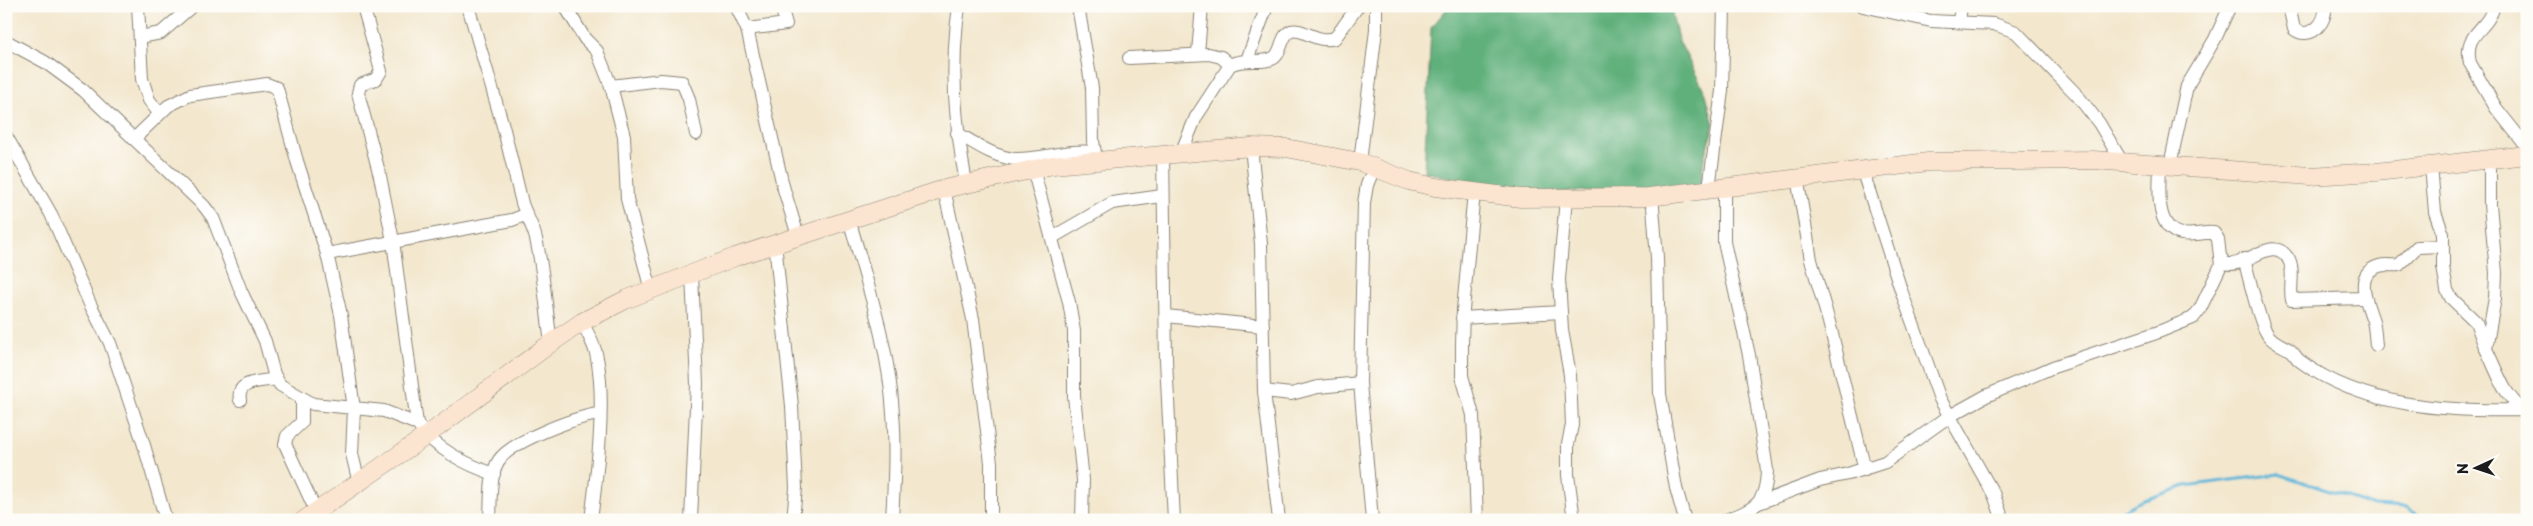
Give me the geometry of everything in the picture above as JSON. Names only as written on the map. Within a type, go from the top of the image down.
[{"type":"street","points":[[138,6],[144,90],[159,112]]},
{"type":"street","points":[[140,37],[161,33],[192,6]]},
{"type":"street","points":[[363,6],[381,72],[376,79],[360,85],[358,93],[380,176],[393,241],[421,430]]},
{"type":"street","points":[[468,6],[526,215],[531,221],[536,239],[551,343]]},
{"type":"street","points":[[565,6],[585,39],[597,51],[611,86],[624,136],[627,199],[651,290]]},
{"type":"street","points":[[736,6],[746,30],[783,186],[798,236]]},
{"type":"street","points":[[746,30],[786,24],[780,6]]},
{"type":"street","points":[[959,6],[953,70],[957,133],[966,183]]},
{"type":"street","points":[[1078,6],[1092,88],[1095,156]]},
{"type":"street","points":[[1198,54],[1202,6]]},
{"type":"street","points":[[1247,60],[1267,6]]},
{"type":"street","points":[[1181,153],[1196,116],[1230,65],[1238,60],[1269,60],[1276,56],[1284,37],[1290,32],[1299,31],[1318,40],[1335,38],[1358,6]]},
{"type":"street","points":[[1372,520],[1360,383],[1364,203],[1368,185],[1367,165],[1376,6]]},
{"type":"street","points":[[1724,6],[1717,187],[1724,242],[1749,355],[1767,470],[1766,487],[1759,503]]},
{"type":"street","points":[[1863,6],[1931,22],[1958,13],[2016,32],[2099,123],[2122,162]]},
{"type":"street","points":[[1726,520],[1748,511],[1759,503],[1820,480],[1865,470],[1885,462],[1948,416],[1986,396],[2053,367],[2156,333],[2193,318],[2200,309],[2222,259],[2218,239],[2214,234],[2180,234],[2168,226],[2161,209],[2165,165],[2187,86],[2216,40],[2230,6]]},
{"type":"street","points":[[2289,6],[2294,29],[2302,32],[2314,30],[2322,24],[2326,16],[2325,6]]},
{"type":"street","points":[[2494,6],[2488,22],[2471,38],[2468,55],[2470,63],[2496,108],[2527,147]]},
{"type":"street","points":[[6,41],[60,72],[83,90],[188,188],[213,218],[241,291],[265,341],[276,380],[285,388],[302,398],[328,407],[384,411],[421,430],[474,467],[494,474]]},
{"type":"street","points":[[1129,58],[1198,54],[1221,57],[1230,65]]},
{"type":"street","points":[[611,86],[654,80],[672,79],[682,82],[689,100],[696,134]]},
{"type":"street","points":[[134,139],[159,112],[178,100],[204,92],[267,84],[277,88],[297,161],[327,254],[341,316],[354,409],[352,454],[360,482]]},
{"type":"street","points":[[957,133],[982,147],[1017,159],[1075,150],[1095,156]]},
{"type":"street","points":[[6,136],[51,214],[90,304],[110,343],[137,423],[166,520]]},
{"type":"street","points":[[1251,147],[1261,244],[1264,391],[1279,520]]},
{"type":"street","points":[[302,398],[302,422],[287,436],[285,444],[314,517],[360,482],[421,430],[582,322],[651,290],[775,243],[944,189],[1095,156],[1181,153],[1251,147],[1302,150],[1367,165],[1409,181],[1521,198],[1566,198],[1649,197],[1928,162],[2093,160],[2310,176],[2431,166],[2527,155]]},
{"type":"street","points":[[1163,154],[1162,196],[1166,360],[1174,520]]},
{"type":"street","points":[[2486,349],[2495,298],[2496,273],[2490,204],[2490,160]]},
{"type":"street","points":[[2431,166],[2435,212],[2443,234],[2443,266],[2448,294],[2476,322],[2486,349],[2494,361],[2505,392],[2525,411]]},
{"type":"street","points":[[1033,169],[1053,237],[1074,331],[1074,396],[1083,480],[1082,520]]},
{"type":"street","points":[[1862,169],[1902,293],[1948,416],[1994,495],[2003,520]]},
{"type":"street","points":[[1798,177],[1811,260],[1829,322],[1865,470]]},
{"type":"street","points":[[944,189],[974,319],[991,463],[991,520]]},
{"type":"street","points":[[1474,192],[1462,318],[1462,376],[1474,415],[1474,480],[1477,520]]},
{"type":"street","points":[[1053,237],[1112,204],[1162,196]]},
{"type":"street","points":[[1649,197],[1653,207],[1657,258],[1660,394],[1676,488],[1685,520]]},
{"type":"street","points":[[1566,198],[1559,279],[1561,312],[1570,375],[1572,425],[1568,444],[1568,474],[1574,520]]},
{"type":"street","points":[[327,254],[512,220],[526,215]]},
{"type":"street","points":[[849,219],[882,342],[888,373],[894,445],[892,520]]},
{"type":"street","points":[[775,243],[792,406],[796,488],[793,520]]},
{"type":"street","points":[[2376,345],[2372,320],[2364,298],[2365,280],[2374,269],[2380,266],[2399,265],[2417,247],[2444,246]]},
{"type":"street","points":[[2222,259],[2228,264],[2268,250],[2279,250],[2288,258],[2291,264],[2291,297],[2294,301],[2364,298]]},
{"type":"street","points":[[2244,259],[2268,336],[2291,351],[2300,360],[2331,379],[2362,392],[2402,403],[2464,409],[2525,411]]},
{"type":"street","points":[[691,520],[697,384],[692,275]]},
{"type":"street","points":[[1462,318],[1561,312]]},
{"type":"street","points":[[1166,316],[1263,326]]},
{"type":"street","points":[[582,322],[592,341],[597,358],[599,414],[591,520]]},
{"type":"street","points":[[240,400],[239,392],[248,383],[276,380]]},
{"type":"street","points":[[1264,391],[1291,394],[1318,387],[1360,383]]},
{"type":"street","points":[[490,520],[494,474],[499,460],[510,449],[568,421],[599,414]]},
{"type":"green space","points":[[1449,6],[1670,6],[1678,39],[1706,94],[1714,125],[1704,158],[1701,185],[1532,194],[1424,172],[1431,28]]},
{"type":"waterway","points":[[2104,520],[2139,502],[2185,486],[2279,474],[2374,506],[2407,508],[2426,520]]}]
